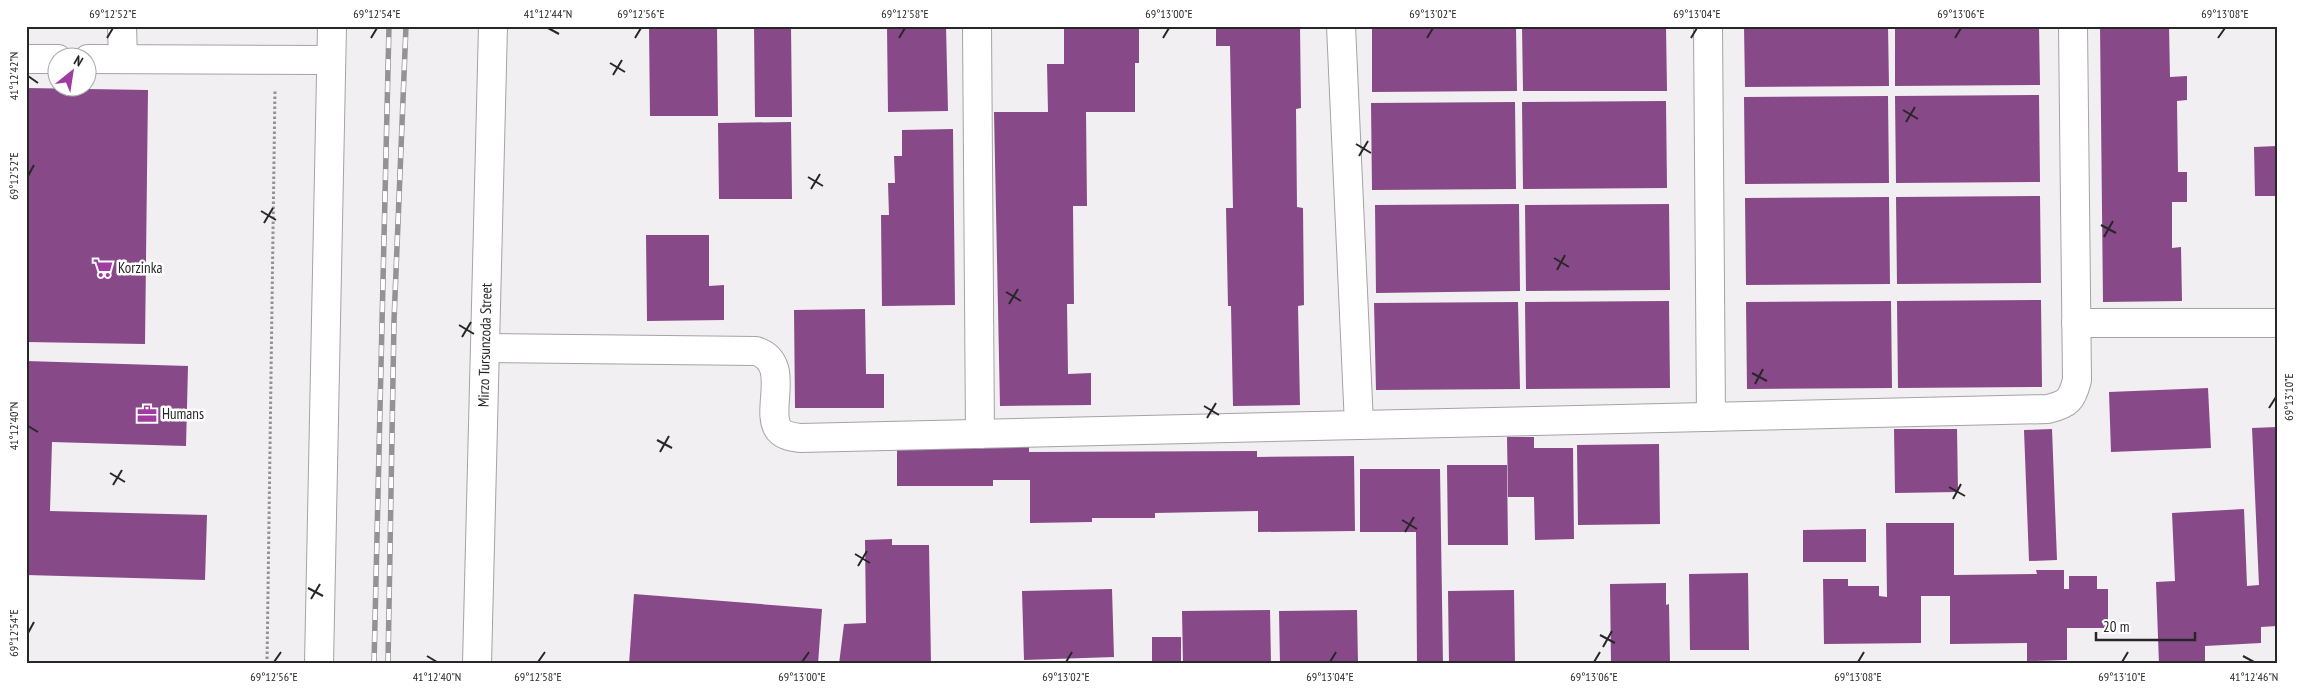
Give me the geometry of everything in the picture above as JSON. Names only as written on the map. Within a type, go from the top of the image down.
[{"type":"street","points":[[122,26],[123,59]]},
{"type":"street","points":[[318,664],[332,26]]},
{"type":"street","name":"Mirzo Tursunzoda Street","points":[[477,664],[493,26]]},
{"type":"street","points":[[977,26],[980,434]]},
{"type":"street","points":[[1341,26],[1359,425]]},
{"type":"street","points":[[1708,26],[1711,417]]},
{"type":"street","points":[[486,348],[756,351],[765,354],[772,362],[775,372],[776,421],[778,430],[787,436],[800,438],[2048,409],[2063,405],[2073,395],[2077,380],[2073,26]]},
{"type":"street","points":[[26,59],[48,59]]},
{"type":"street","points":[[98,59],[332,60]]},
{"type":"street","points":[[2076,323],[2277,323]]},
{"type":"path","points":[[267,664],[276,60]]},
{"type":"building","points":[[649,26],[717,26],[718,116],[650,116]]},
{"type":"building","points":[[754,26],[791,26],[792,117],[755,117]]},
{"type":"building","points":[[887,26],[946,26],[948,111],[888,112]]},
{"type":"building","points":[[1064,26],[1139,26],[1139,63],[1135,63],[1135,112],[1086,112],[1087,206],[1073,206],[1074,304],[1067,304],[1068,374],[1091,373],[1091,405],[1000,406],[994,112],[1048,112],[1047,64],[1064,64]]},
{"type":"building","points":[[1216,26],[1300,26],[1301,108],[1296,109],[1297,207],[1303,208],[1304,305],[1298,306],[1300,405],[1233,406],[1231,306],[1228,306],[1226,208],[1233,208],[1230,46],[1216,46]]},
{"type":"building","points":[[1372,26],[1516,26],[1517,91],[1372,92]]},
{"type":"building","points":[[1522,26],[1666,26],[1667,91],[1523,91]]},
{"type":"building","points":[[1744,26],[1888,26],[1889,86],[1745,87]]},
{"type":"building","points":[[1895,26],[2039,26],[2040,85],[1895,86]]},
{"type":"building","points":[[2100,26],[2169,26],[2170,77],[2187,76],[2187,100],[2177,101],[2178,172],[2187,172],[2187,202],[2172,202],[2172,248],[2181,247],[2182,301],[2103,302]]},
{"type":"building","points":[[26,88],[48,88],[48,98],[98,98],[98,89],[148,90],[145,344],[26,342]]},
{"type":"building","points":[[2039,95],[2040,182],[1896,183],[1895,96]]},
{"type":"building","points":[[1888,96],[1889,183],[1745,184],[1744,97]]},
{"type":"building","points":[[1666,101],[1667,188],[1523,189],[1522,102]]},
{"type":"building","points":[[1515,102],[1516,189],[1372,190],[1371,103]]},
{"type":"building","points":[[791,122],[792,199],[719,199],[718,123]]},
{"type":"building","points":[[953,129],[955,305],[882,306],[881,215],[889,215],[888,183],[895,183],[894,156],[902,156],[902,130]]},
{"type":"building","points":[[2277,146],[2277,196],[2255,196],[2254,147]]},
{"type":"building","points":[[2040,196],[2041,283],[1897,284],[1896,197]]},
{"type":"building","points":[[1889,197],[1890,284],[1746,285],[1745,198]]},
{"type":"building","points":[[1519,204],[1520,291],[1376,293],[1375,205]]},
{"type":"building","points":[[1669,204],[1670,290],[1526,291],[1525,205]]},
{"type":"building","points":[[646,235],[709,235],[709,286],[724,285],[724,320],[647,321]]},
{"type":"building","points":[[2041,300],[2042,387],[1898,388],[1897,301]]},
{"type":"building","points":[[1669,301],[1670,388],[1526,389],[1525,302]]},
{"type":"building","points":[[1891,301],[1892,388],[1747,389],[1746,302]]},
{"type":"building","points":[[1518,302],[1520,389],[1376,390],[1374,303]]},
{"type":"building","points":[[865,309],[866,374],[884,374],[884,408],[795,408],[794,310]]},
{"type":"building","points":[[26,361],[188,366],[186,446],[52,442],[50,511],[207,515],[205,580],[26,575]]},
{"type":"building","points":[[2208,388],[2211,448],[2111,452],[2109,392]]},
{"type":"building","points":[[2277,427],[2277,626],[2261,627],[2261,643],[2205,646],[2205,664],[2159,664],[2156,582],[2175,581],[2172,513],[2244,509],[2247,586],[2259,585],[2252,428]]},
{"type":"building","points":[[1894,429],[1957,429],[1958,492],[1895,493]]},
{"type":"building","points":[[2052,429],[2057,560],[2029,561],[2024,430]]},
{"type":"building","points":[[1507,437],[1534,437],[1534,448],[1573,448],[1574,539],[1535,540],[1534,497],[1508,497]]},
{"type":"building","points":[[1659,444],[1660,524],[1578,525],[1577,445]]},
{"type":"building","points":[[1029,447],[1029,452],[1257,451],[1257,457],[1354,456],[1355,531],[1258,532],[1258,511],[1155,513],[1155,518],[1092,518],[1092,522],[1030,523],[1030,480],[993,480],[993,486],[897,486],[897,448]]},
{"type":"building","points":[[1447,465],[1507,465],[1508,545],[1448,545]]},
{"type":"building","points":[[1360,469],[1440,469],[1443,664],[1417,664],[1416,532],[1360,532]]},
{"type":"building","points":[[1886,523],[1954,523],[1954,575],[2037,574],[2036,570],[2064,570],[2064,589],[2069,589],[2069,576],[2097,576],[2097,589],[2108,589],[2108,628],[2067,628],[2067,660],[2027,661],[2027,643],[1950,644],[1950,596],[1921,596],[1921,643],[1824,644],[1823,579],[1848,579],[1848,586],[1879,586],[1879,596],[1887,597]]},
{"type":"building","points":[[1866,529],[1866,562],[1803,562],[1803,530]]},
{"type":"building","points":[[892,539],[892,545],[929,545],[931,664],[839,664],[844,624],[866,623],[865,540]]},
{"type":"building","points":[[1748,573],[1749,650],[1690,650],[1689,574]]},
{"type":"building","points":[[1666,583],[1666,605],[1669,604],[1670,664],[1611,664],[1610,584]]},
{"type":"building","points":[[1112,589],[1114,657],[1024,660],[1022,591]]},
{"type":"building","points":[[1514,590],[1515,664],[1449,664],[1448,591]]},
{"type":"building","points":[[634,594],[822,609],[818,664],[629,664]]},
{"type":"building","points":[[1270,610],[1271,664],[1183,664],[1182,611]]},
{"type":"building","points":[[1357,610],[1358,664],[1280,664],[1279,611]]},
{"type":"building","points":[[1152,637],[1181,637],[1181,664],[1152,664]]},
{"type":"railway","points":[[374,664],[389,26]]},
{"type":"railway","points":[[388,664],[394,321],[406,26]]},
{"type":"place","name":"Korzinka","points":[[103,268]]},
{"type":"place","name":"Humans","points":[[147,414]]}]
